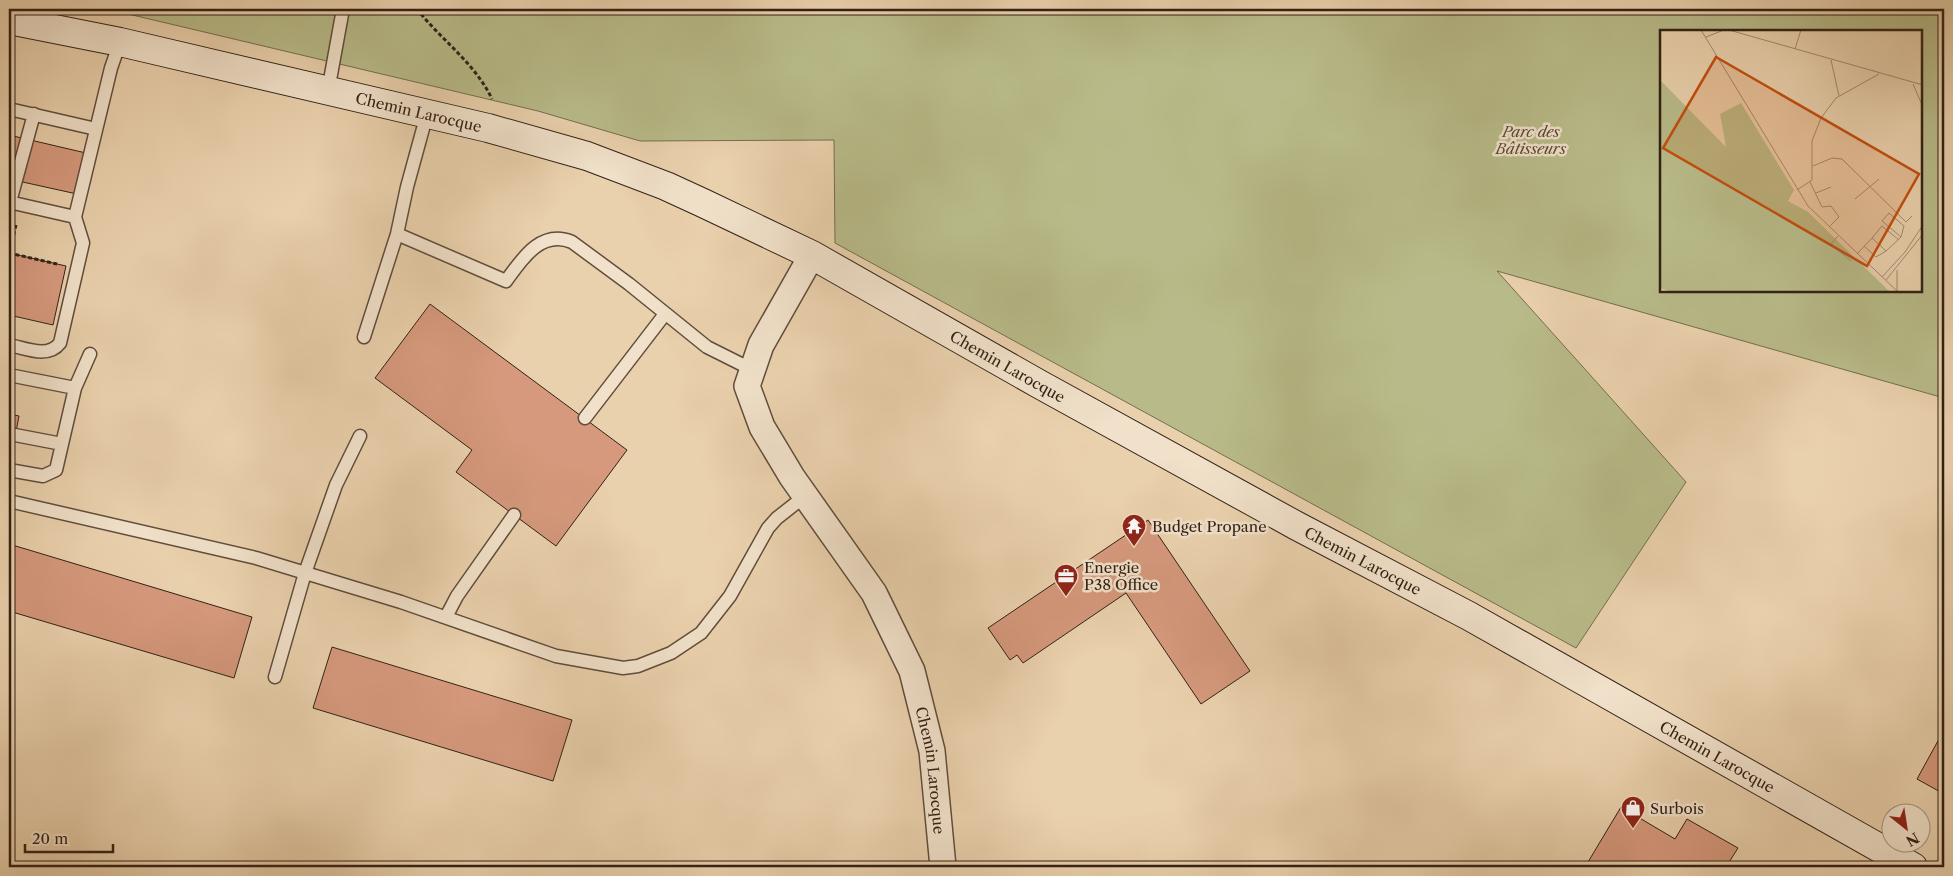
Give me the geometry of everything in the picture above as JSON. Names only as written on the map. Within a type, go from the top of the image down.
[{"type":"main road","name":"Chemin Larocque","points":[[10,24],[120,42],[427,114],[541,143],[619,168],[666,186],[812,255],[1039,384],[1297,526],[1469,616],[1913,867]]},
{"type":"street","name":"Chemin Larocque","points":[[812,255],[760,345],[747,386],[762,427],[805,496],[874,593],[912,671],[932,751],[943,867]]},
{"type":"lane","points":[[328,91],[343,9]]},
{"type":"lane","points":[[9,345],[46,352],[57,348],[60,344],[84,242],[75,217],[111,68],[120,42]]},
{"type":"lane","points":[[9,108],[96,128]]},
{"type":"lane","points":[[34,114],[13,203],[75,217]]},
{"type":"lane","points":[[364,337],[397,234],[407,187],[427,114]]},
{"type":"lane","points":[[397,234],[506,281],[533,248],[544,241],[563,238],[572,242],[629,284],[707,347],[753,370]]},
{"type":"lane","points":[[585,418],[666,314]]},
{"type":"lane","points":[[9,470],[35,476],[49,474],[56,470],[75,388],[90,354]]},
{"type":"lane","points":[[9,375],[75,388]]},
{"type":"lane","points":[[15,435],[62,444]]},
{"type":"lane","points":[[276,677],[306,574],[336,485],[360,436]]},
{"type":"lane","points":[[9,501],[256,558],[446,618],[556,656],[622,668],[638,666],[671,653],[701,633],[730,596],[768,528],[777,518],[805,496]]},
{"type":"lane","points":[[446,618],[457,596],[514,515]]},
{"type":"path","points":[[417,9],[473,68],[493,102]]},
{"type":"path","points":[[13,203],[9,254],[58,264]]},
{"type":"green space","name":"Parc des Bâtisseurs","points":[[107,9],[1944,9],[1944,398],[1497,271],[1686,482],[1576,648],[835,243],[834,140],[640,141],[538,111]]},
{"type":"building","points":[[9,135],[86,153],[77,194],[9,179]]},
{"type":"building","points":[[9,253],[66,266],[53,325],[9,315]]},
{"type":"building","points":[[430,304],[627,450],[556,546],[456,472],[472,450],[375,378]]},
{"type":"building","points":[[9,414],[19,416],[12,453],[9,452]]},
{"type":"building","name":"Budget Propane","points":[[1148,520],[1250,671],[1201,704],[1126,593],[1023,663],[1017,655],[1010,660],[988,628]]},
{"type":"building","points":[[9,544],[252,617],[234,678],[9,611]]},
{"type":"building","points":[[332,647],[572,720],[553,781],[313,708]]},
{"type":"building","points":[[1944,730],[1944,794],[1917,779]]},
{"type":"building","name":"Surbois","points":[[1621,807],[1675,839],[1687,819],[1738,848],[1726,867],[1585,867]]},
{"type":"place","name":"Budget Propane","points":[[1134,547]]},
{"type":"place","name":"Energie P38 Office","points":[[1066,597]]},
{"type":"place","name":"Surbois","points":[[1633,829]]}]
